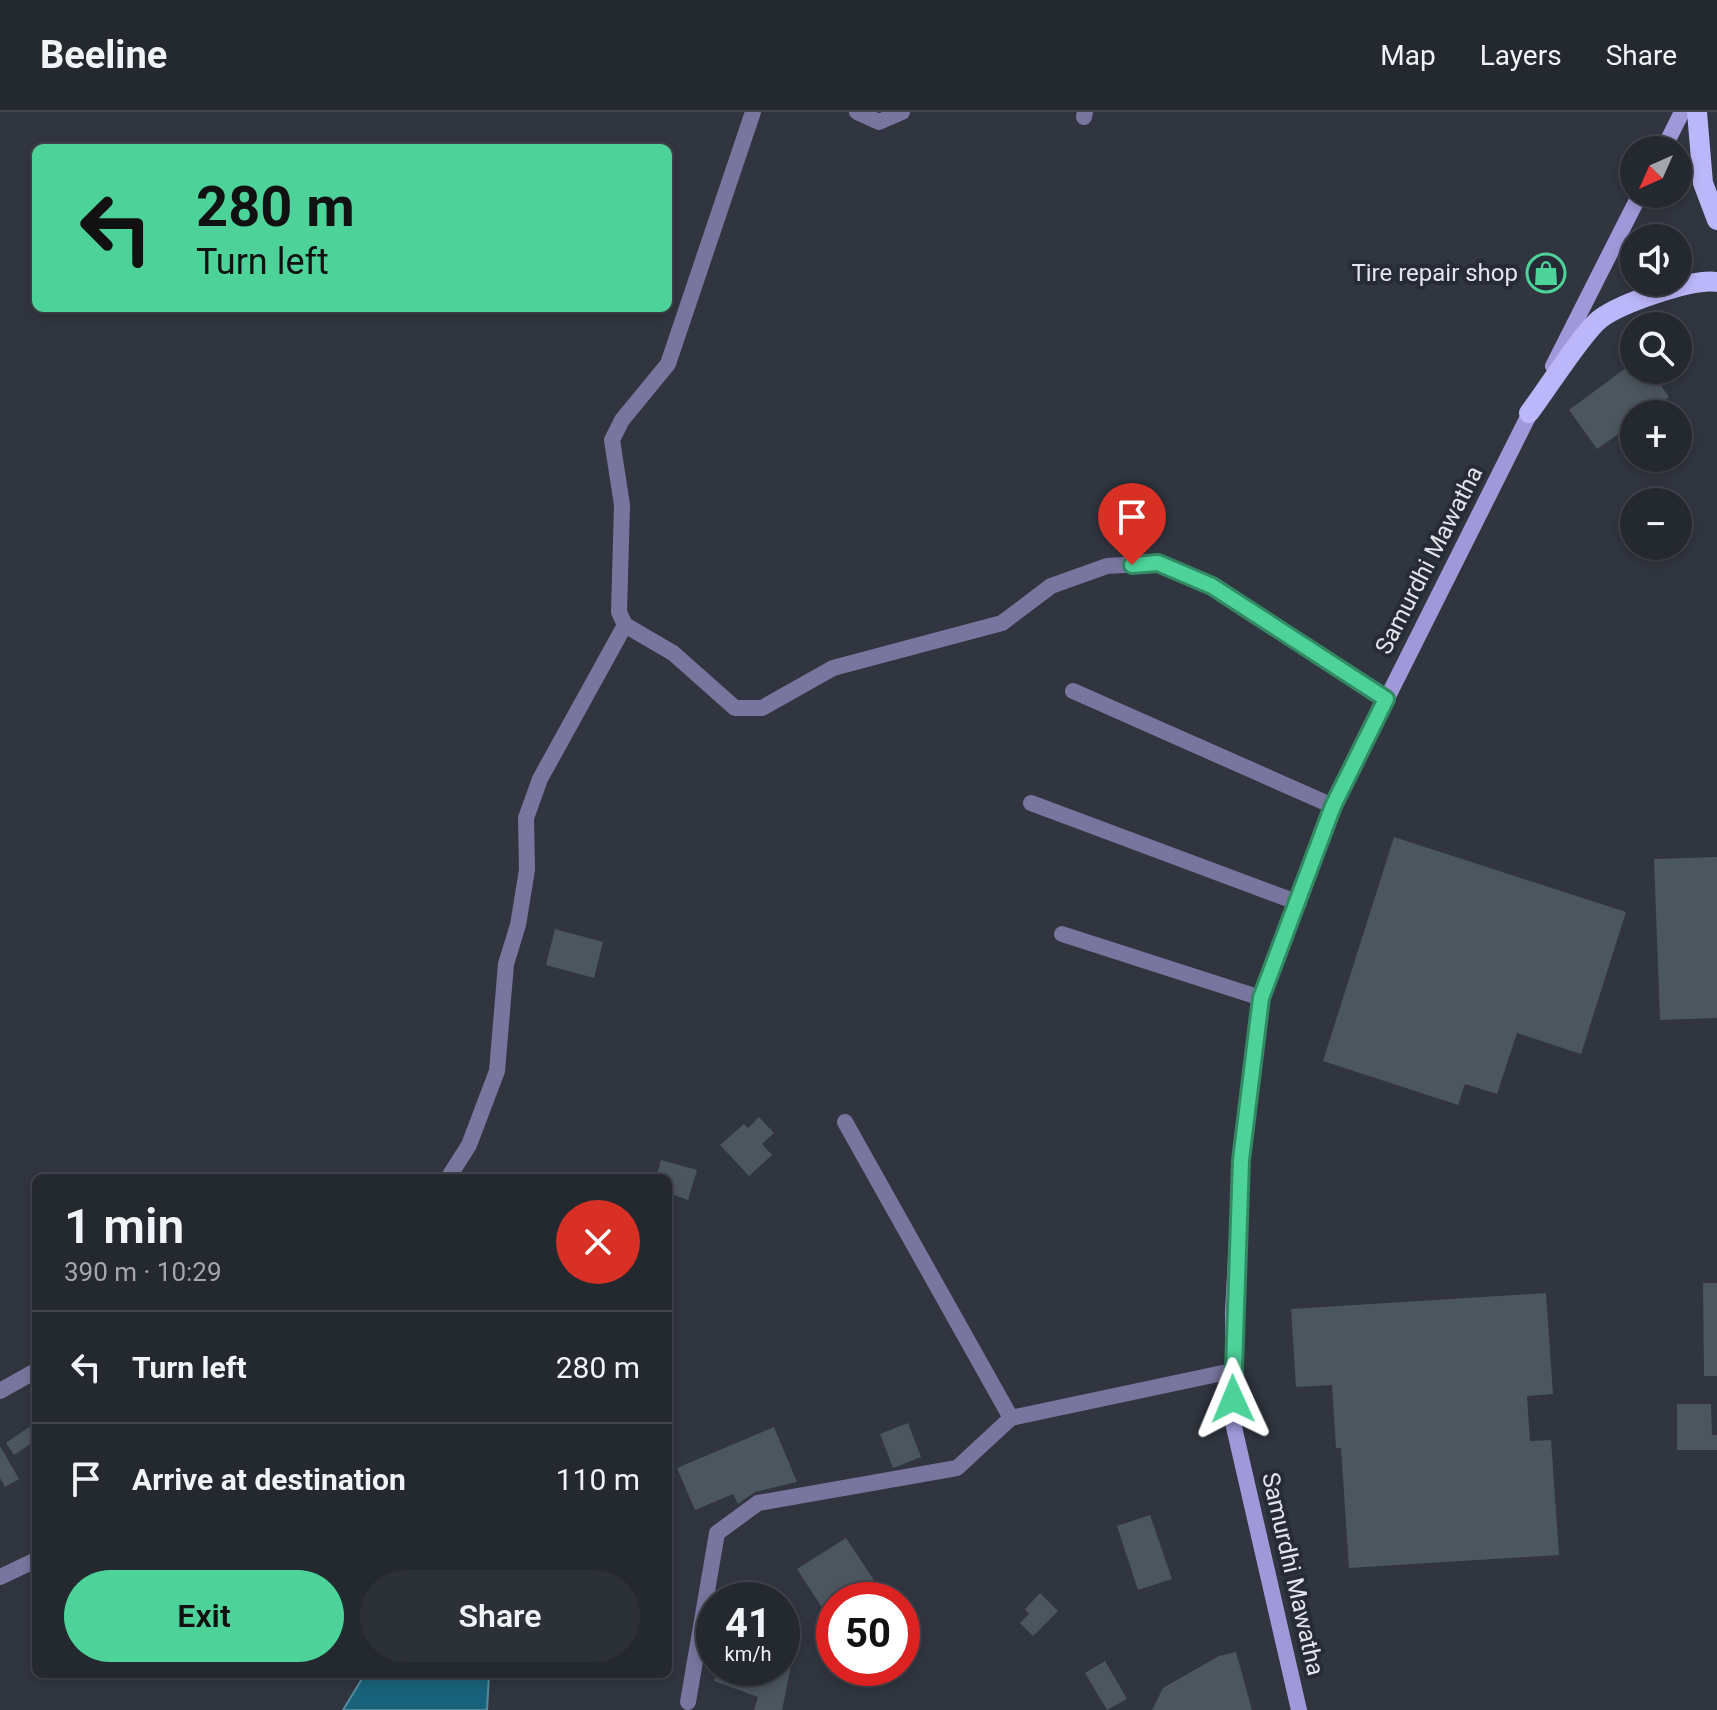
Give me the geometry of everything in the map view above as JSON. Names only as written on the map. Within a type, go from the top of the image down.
[{"type":"main road","points":[[1670,136],[1682,112]]},
{"type":"main road","points":[[1697,112],[1703,183],[1717,220]]},
{"type":"main road","name":"Samurdhi Mawatha","points":[[1299,1710],[1234,1427],[1232,1371],[1241,1160],[1261,998],[1333,806],[1633,208]]},
{"type":"main road","points":[[1529,413],[1600,319],[1655,294],[1702,279],[1717,282]]},
{"type":"street","points":[[753,112],[668,364],[629,411],[612,440],[622,505],[619,612],[625,625],[673,653],[735,708],[762,708],[833,668],[1002,623],[1051,586],[1107,566],[1158,563],[1212,586],[1386,699]]},
{"type":"street","points":[[857,112],[879,122],[902,112]]},
{"type":"street","points":[[451,1174],[469,1145],[497,1071],[506,964],[518,925],[527,870],[526,818],[540,779],[625,625]]},
{"type":"street","points":[[1073,691],[1333,806]]},
{"type":"street","points":[[1031,803],[1299,903]]},
{"type":"street","points":[[1062,934],[1261,998]]},
{"type":"street","points":[[845,1122],[1011,1418]]},
{"type":"street","points":[[688,1702],[717,1533],[758,1503],[957,1468],[1011,1418],[1232,1371]]},
{"type":"street","points":[[0,1391],[32,1373]]},
{"type":"street","points":[[0,1577],[32,1562]]},
{"type":"water","points":[[363,1678],[489,1678],[487,1710],[343,1710]]},
{"type":"building","points":[[1620,372],[1620,384],[1660,384],[1669,397],[1665,400],[1620,400],[1620,433],[1597,449],[1569,410]]},
{"type":"building","points":[[1394,837],[1626,912],[1581,1054],[1517,1033],[1497,1094],[1465,1084],[1458,1105],[1323,1061]]},
{"type":"building","points":[[1717,857],[1717,1018],[1660,1020],[1654,859]]},
{"type":"building","points":[[555,929],[603,942],[594,978],[546,965]]},
{"type":"building","points":[[759,1117],[774,1133],[762,1144],[772,1155],[749,1176],[720,1145],[744,1124],[748,1128]]},
{"type":"building","points":[[661,1160],[697,1170],[688,1200],[672,1194],[672,1174],[657,1174]]},
{"type":"building","points":[[1703,1283],[1717,1283],[1717,1376],[1704,1376]]},
{"type":"building","points":[[1546,1293],[1553,1394],[1527,1396],[1530,1441],[1551,1440],[1559,1555],[1349,1568],[1341,1448],[1336,1448],[1332,1385],[1296,1387],[1291,1309]]},
{"type":"building","points":[[1677,1404],[1711,1404],[1712,1435],[1717,1435],[1717,1450],[1677,1450]]},
{"type":"building","points":[[908,1423],[921,1457],[893,1468],[880,1434]]},
{"type":"building","points":[[29,1427],[32,1443],[14,1455],[6,1443]]},
{"type":"building","points":[[774,1427],[797,1482],[755,1492],[738,1504],[733,1494],[695,1510],[677,1468]]},
{"type":"building","points":[[0,1446],[19,1479],[5,1487],[0,1478]]},
{"type":"building","points":[[1150,1515],[1172,1579],[1138,1590],[1117,1526]]},
{"type":"building","points":[[846,1538],[875,1582],[816,1582],[816,1598],[797,1569]]},
{"type":"building","points":[[1040,1593],[1058,1611],[1033,1636],[1020,1623],[1029,1614],[1025,1609]]},
{"type":"building","points":[[1236,1652],[1252,1710],[1152,1710],[1163,1688],[1219,1656]]},
{"type":"building","points":[[1105,1661],[1127,1699],[1107,1710],[1085,1673]]},
{"type":"building","points":[[728,1686],[787,1686],[782,1710],[754,1710],[758,1697]]},
{"type":"place","name":"Tire repair shop","points":[[1546,273]]},
{"type":"route","points":[[1132,565],[1158,563],[1212,586],[1314,649],[1386,699],[1333,806],[1261,998],[1241,1160],[1233,1313],[1233,1399]]}]
